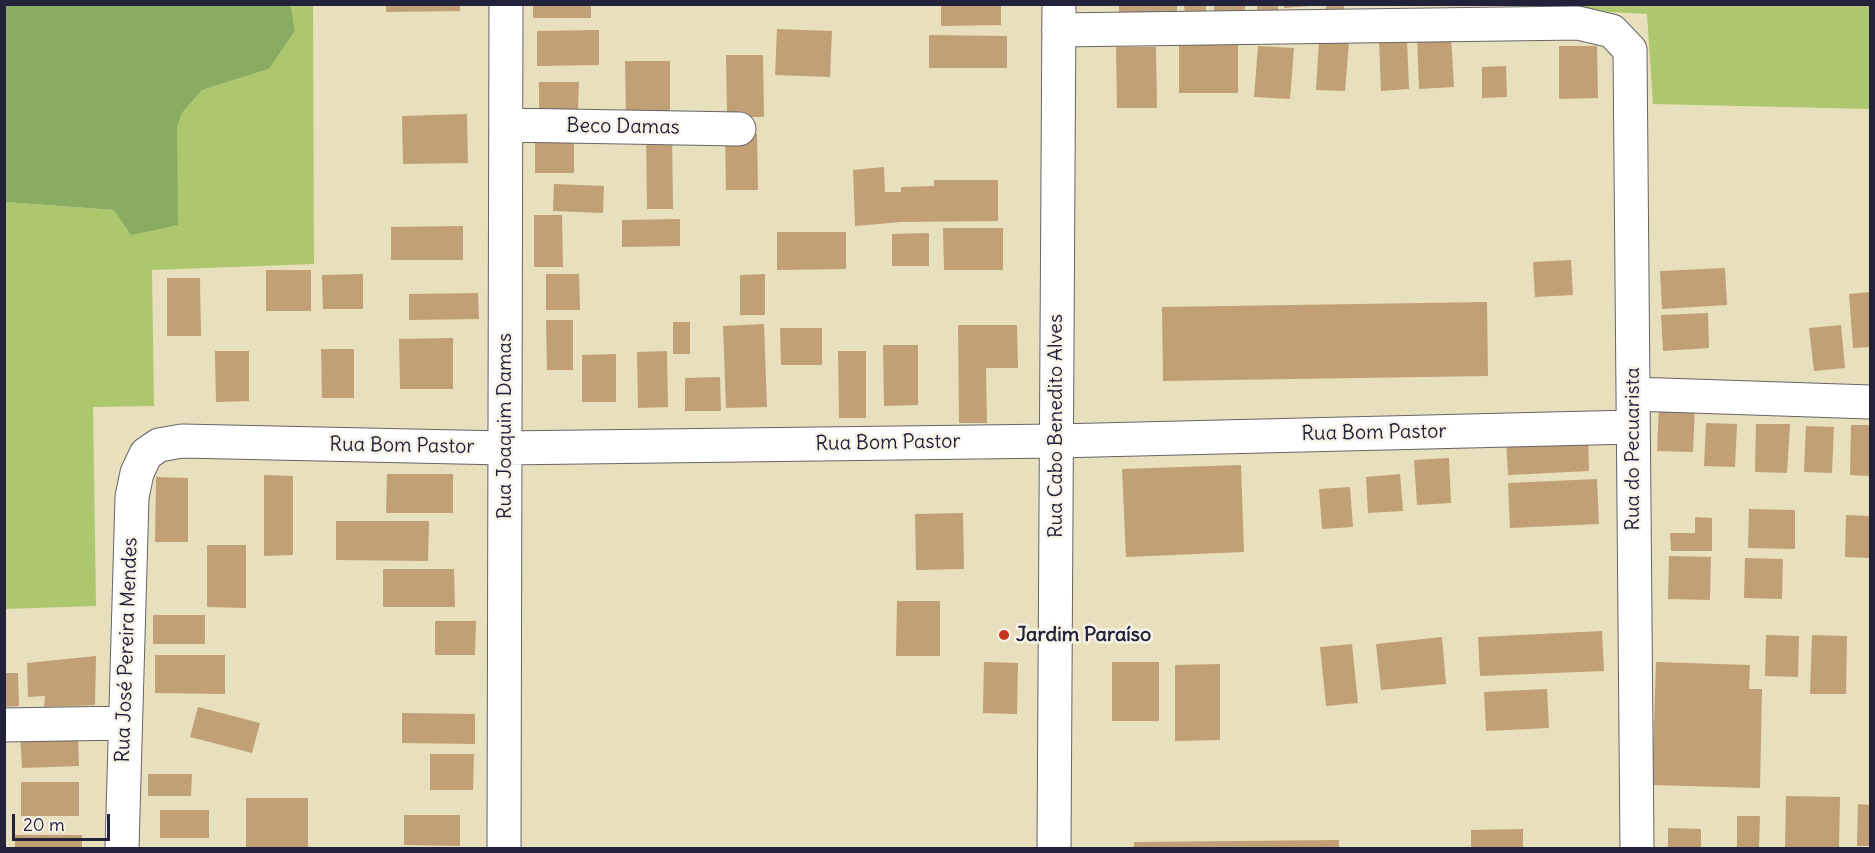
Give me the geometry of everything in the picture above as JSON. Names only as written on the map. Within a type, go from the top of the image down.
[{"type":"street","name":"Rua Joaquim Damas","points":[[504,849],[506,4]]},
{"type":"street","name":"Rua do Pecuarista","points":[[1059,17],[1578,23],[1612,31],[1630,50],[1636,849]]},
{"type":"street","name":"Rua Cabo Benedito Alves","points":[[1054,849],[1059,17]]},
{"type":"street","name":"Beco Damas","points":[[507,125],[739,129]]},
{"type":"street","points":[[1633,394],[1870,402]]},
{"type":"street","name":"Rua Bom Pastor","points":[[146,454],[159,445],[182,441],[504,448],[1056,441],[1633,427]]},
{"type":"street","name":"Rua José Pereira Mendes","points":[[122,849],[132,497],[137,473],[146,454]]},
{"type":"street","points":[[4,725],[125,723]]},
{"type":"green space","points":[[4,5],[291,5],[295,31],[269,69],[202,90],[182,113],[177,128],[178,225],[131,235],[114,210],[5,202]]},
{"type":"green space","points":[[291,5],[313,5],[314,264],[152,270],[154,406],[93,407],[96,606],[5,609],[4,202],[114,210],[177,128],[182,113],[202,90],[269,69],[295,31]]},
{"type":"green space","points":[[1486,5],[1870,5],[1870,109],[1653,104],[1647,14]]},
{"type":"building","points":[[386,4],[460,4],[460,11],[386,12]]},
{"type":"building","points":[[533,4],[591,4],[591,18],[533,18]]},
{"type":"building","points":[[941,4],[1001,4],[1001,25],[941,26]]},
{"type":"building","points":[[1119,4],[1177,4],[1177,17],[1119,18]]},
{"type":"building","points":[[1184,4],[1206,4],[1206,13],[1185,14]]},
{"type":"building","points":[[1214,4],[1245,4],[1245,16],[1214,16]]},
{"type":"building","points":[[1257,4],[1278,4],[1278,12],[1257,13]]},
{"type":"building","points":[[1284,4],[1310,4],[1310,6],[1284,8]]},
{"type":"building","points":[[1326,4],[1344,4],[1344,11],[1326,12]]},
{"type":"building","points":[[777,29],[832,31],[830,77],[775,75]]},
{"type":"building","points":[[599,30],[599,65],[537,66],[537,31]]},
{"type":"building","points":[[929,35],[1007,36],[1007,68],[929,68]]},
{"type":"building","points":[[1451,36],[1454,87],[1419,89],[1417,38]]},
{"type":"building","points":[[1179,40],[1238,40],[1238,93],[1179,93]]},
{"type":"building","points":[[1319,40],[1349,42],[1345,91],[1316,90]]},
{"type":"building","points":[[1407,40],[1409,89],[1381,91],[1379,41]]},
{"type":"building","points":[[1258,46],[1294,48],[1290,99],[1254,97]]},
{"type":"building","points":[[1559,46],[1597,46],[1598,98],[1559,99]]},
{"type":"building","points":[[1116,47],[1156,47],[1157,108],[1117,108]]},
{"type":"building","points":[[726,55],[763,55],[764,117],[727,117]]},
{"type":"building","points":[[625,61],[670,61],[670,117],[626,117]]},
{"type":"building","points":[[1506,66],[1507,97],[1482,98],[1482,67]]},
{"type":"building","points":[[539,82],[579,82],[578,109],[539,109]]},
{"type":"building","points":[[467,114],[468,163],[403,164],[402,116]]},
{"type":"building","points":[[535,129],[574,129],[574,173],[535,173]]},
{"type":"building","points":[[646,133],[672,133],[673,209],[647,209]]},
{"type":"building","points":[[725,134],[757,134],[758,190],[726,190]]},
{"type":"building","points":[[884,167],[885,192],[901,192],[901,187],[934,186],[934,180],[998,180],[998,221],[901,222],[855,226],[853,170]]},
{"type":"building","points":[[554,184],[604,186],[603,213],[553,211]]},
{"type":"building","points":[[534,215],[562,215],[563,267],[534,267]]},
{"type":"building","points":[[680,219],[680,246],[622,247],[622,220]]},
{"type":"building","points":[[463,226],[463,260],[391,260],[391,227]]},
{"type":"building","points":[[943,228],[1003,228],[1003,270],[944,270]]},
{"type":"building","points":[[777,232],[846,232],[846,269],[777,270]]},
{"type":"building","points":[[929,233],[929,266],[892,266],[892,234]]},
{"type":"building","points":[[1571,260],[1573,295],[1535,297],[1533,262]]},
{"type":"building","points":[[1725,268],[1727,305],[1662,309],[1660,271]]},
{"type":"building","points":[[266,270],[311,270],[311,311],[266,311]]},
{"type":"building","points":[[363,274],[363,309],[323,309],[322,275]]},
{"type":"building","points":[[546,274],[579,274],[580,310],[546,310]]},
{"type":"building","points":[[765,274],[765,315],[740,315],[740,275]]},
{"type":"building","points":[[167,278],[200,278],[201,336],[167,336]]},
{"type":"building","points":[[1870,292],[1870,347],[1853,348],[1849,294]]},
{"type":"building","points":[[478,293],[479,319],[409,320],[409,294]]},
{"type":"building","points":[[1487,302],[1488,376],[1163,381],[1162,307]]},
{"type":"building","points":[[1708,313],[1709,348],[1663,351],[1661,315]]},
{"type":"building","points":[[546,320],[573,320],[573,370],[547,370]]},
{"type":"building","points":[[673,322],[690,322],[690,354],[673,354]]},
{"type":"building","points":[[764,324],[767,407],[726,408],[723,326]]},
{"type":"building","points":[[958,325],[1017,325],[1018,368],[986,368],[987,423],[959,423]]},
{"type":"building","points":[[1841,325],[1845,368],[1814,371],[1809,328]]},
{"type":"building","points":[[780,328],[822,328],[822,365],[781,365]]},
{"type":"building","points":[[453,338],[453,389],[400,389],[399,339]]},
{"type":"building","points":[[883,345],[918,345],[918,405],[884,406]]},
{"type":"building","points":[[321,349],[354,349],[354,398],[322,398]]},
{"type":"building","points":[[215,351],[249,351],[249,401],[216,402]]},
{"type":"building","points":[[667,351],[668,407],[638,408],[637,352]]},
{"type":"building","points":[[838,351],[866,351],[866,418],[839,418]]},
{"type":"building","points":[[616,354],[616,402],[582,402],[582,355]]},
{"type":"building","points":[[720,377],[721,411],[685,411],[685,378]]},
{"type":"building","points":[[1659,405],[1695,406],[1693,452],[1657,451]]},
{"type":"building","points":[[1706,423],[1737,424],[1735,467],[1704,466]]},
{"type":"building","points":[[1756,424],[1790,424],[1787,473],[1755,472]]},
{"type":"building","points":[[1851,425],[1870,425],[1870,476],[1850,475]]},
{"type":"building","points":[[1806,426],[1834,427],[1832,473],[1804,472]]},
{"type":"building","points":[[1588,435],[1589,471],[1508,475],[1506,439]]},
{"type":"building","points":[[1449,458],[1451,503],[1417,505],[1414,460]]},
{"type":"building","points":[[1241,465],[1244,552],[1126,557],[1122,469]]},
{"type":"building","points":[[387,474],[453,474],[453,513],[386,513]]},
{"type":"building","points":[[1400,474],[1403,511],[1368,513],[1366,477]]},
{"type":"building","points":[[264,475],[293,476],[293,555],[264,556]]},
{"type":"building","points":[[156,477],[188,478],[188,542],[155,542]]},
{"type":"building","points":[[1597,479],[1599,524],[1510,528],[1508,483]]},
{"type":"building","points":[[1350,487],[1353,527],[1322,529],[1319,489]]},
{"type":"building","points":[[1749,509],[1795,510],[1795,549],[1748,548]]},
{"type":"building","points":[[963,513],[964,569],[916,570],[915,514]]},
{"type":"building","points":[[1846,515],[1870,516],[1870,558],[1845,557]]},
{"type":"building","points":[[1695,517],[1712,518],[1712,551],[1671,551],[1670,533],[1695,533]]},
{"type":"building","points":[[336,521],[429,521],[428,561],[336,560]]},
{"type":"building","points":[[207,545],[246,545],[246,608],[207,607]]},
{"type":"building","points":[[1669,556],[1711,557],[1710,600],[1668,599]]},
{"type":"building","points":[[1745,558],[1783,559],[1782,599],[1744,598]]},
{"type":"building","points":[[383,569],[454,569],[455,607],[383,607]]},
{"type":"building","points":[[897,601],[940,601],[940,656],[896,656]]},
{"type":"building","points":[[153,615],[205,615],[205,644],[153,644]]},
{"type":"building","points":[[435,621],[476,621],[475,655],[435,655]]},
{"type":"building","points":[[1602,631],[1604,671],[1480,676],[1478,637]]},
{"type":"building","points":[[1766,635],[1799,636],[1798,677],[1765,676]]},
{"type":"building","points":[[1812,635],[1847,636],[1846,694],[1810,694]]},
{"type":"building","points":[[1442,637],[1446,684],[1381,690],[1376,644]]},
{"type":"building","points":[[1352,644],[1358,703],[1326,706],[1320,647]]},
{"type":"building","points":[[155,655],[225,655],[225,694],[155,693]]},
{"type":"building","points":[[96,656],[95,705],[44,707],[45,696],[28,697],[27,663]]},
{"type":"building","points":[[984,662],[1018,663],[1017,714],[983,713]]},
{"type":"building","points":[[1112,662],[1159,662],[1159,721],[1112,721]]},
{"type":"building","points":[[1656,662],[1750,665],[1749,689],[1762,689],[1760,788],[1652,785]]},
{"type":"building","points":[[1220,664],[1220,740],[1175,741],[1175,665]]},
{"type":"building","points":[[4,673],[18,673],[19,706],[4,707]]},
{"type":"building","points":[[1547,689],[1549,728],[1486,731],[1484,692]]},
{"type":"building","points":[[198,707],[260,723],[252,753],[190,737]]},
{"type":"building","points":[[402,713],[475,714],[475,744],[402,743]]},
{"type":"building","points":[[78,731],[79,766],[22,768],[20,733]]},
{"type":"building","points":[[430,754],[474,754],[473,790],[430,790]]},
{"type":"building","points":[[148,774],[192,774],[191,796],[148,796]]},
{"type":"building","points":[[21,782],[79,782],[79,816],[21,816]]},
{"type":"building","points":[[1786,796],[1840,797],[1839,848],[1785,848]]},
{"type":"building","points":[[246,798],[308,798],[308,848],[246,848]]},
{"type":"building","points":[[1858,804],[1870,805],[1870,846],[1857,846]]},
{"type":"building","points":[[160,810],[209,810],[209,838],[160,838]]},
{"type":"building","points":[[404,815],[460,815],[460,846],[404,845]]},
{"type":"building","points":[[1737,816],[1760,816],[1759,848],[1737,848]]},
{"type":"building","points":[[1668,828],[1701,829],[1701,848],[1668,848]]},
{"type":"building","points":[[1523,829],[1523,848],[1471,848],[1471,830]]},
{"type":"building","points":[[15,835],[82,835],[82,848],[15,848]]},
{"type":"building","points":[[1339,840],[1339,848],[1134,848],[1134,842]]},
{"type":"place","name":"Jardim Paraíso","points":[[1004,635]]}]
